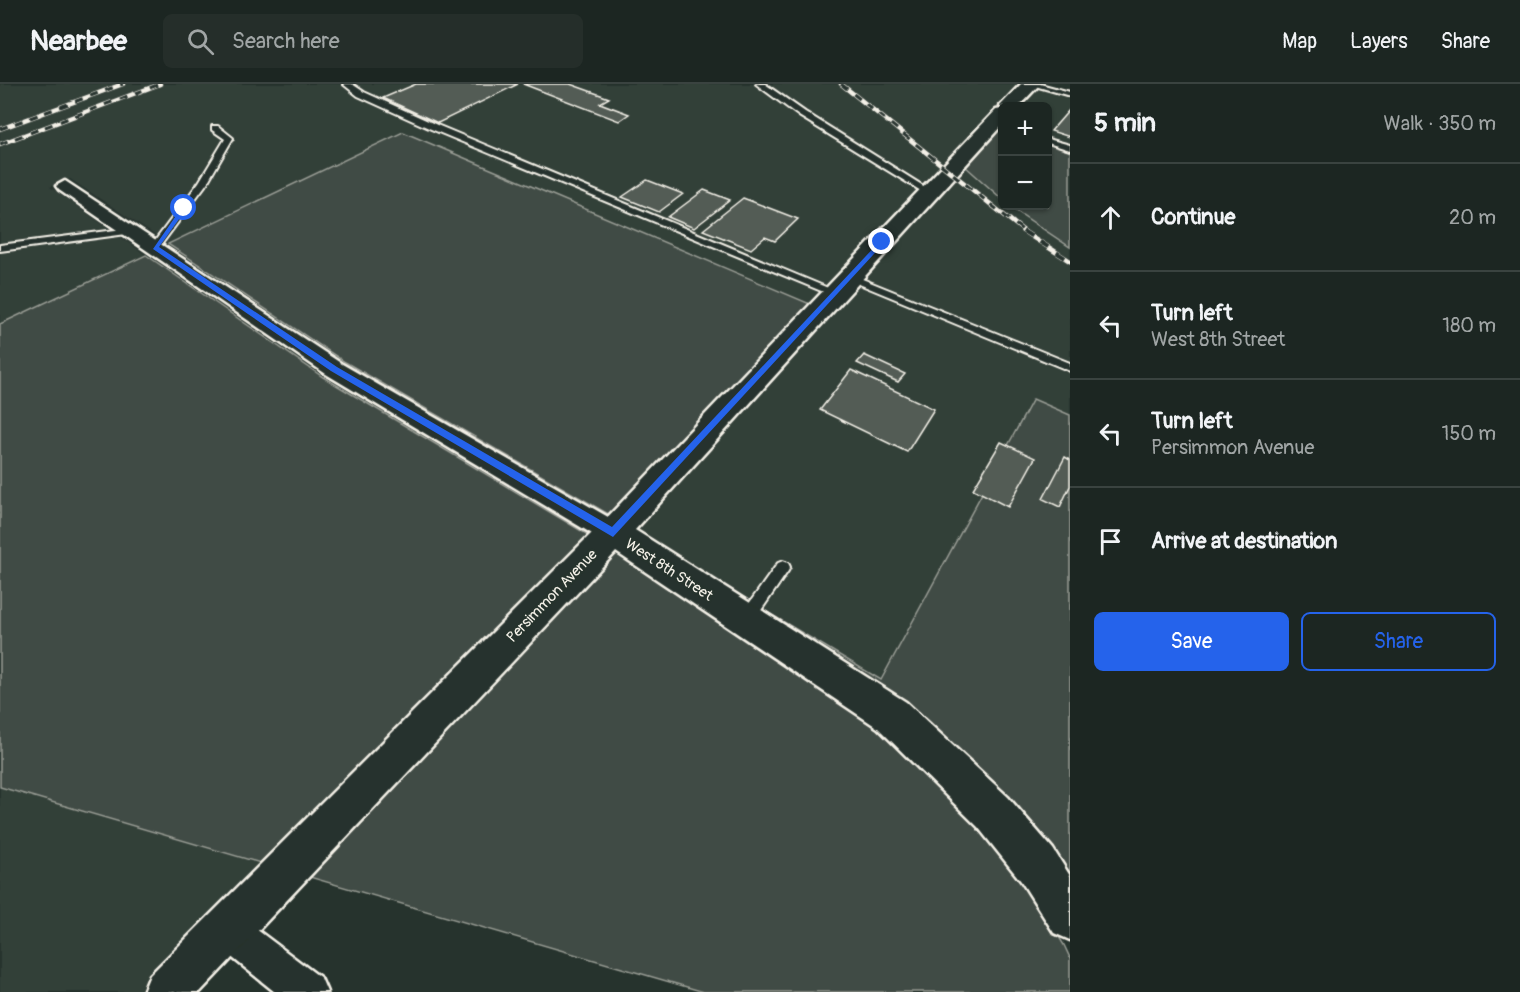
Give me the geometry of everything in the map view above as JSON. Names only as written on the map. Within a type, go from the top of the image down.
[{"type":"street","points":[[1013,102],[1031,84]]},
{"type":"street","name":"Persimmon Avenue","points":[[167,992],[613,533],[929,192],[998,124]]},
{"type":"street","name":"West 8th Street","points":[[65,186],[334,369],[613,533],[892,715],[993,812],[1037,865],[1070,916]]},
{"type":"street","points":[[227,930],[307,992]]},
{"type":"lane","points":[[347,84],[361,94],[434,127],[843,285],[1070,367]]},
{"type":"lane","points":[[760,84],[802,114],[929,192]]},
{"type":"lane","points":[[1031,84],[1070,94]]},
{"type":"lane","points":[[155,247],[203,183],[229,138],[215,128]]},
{"type":"lane","points":[[1052,143],[1070,148]]},
{"type":"lane","points":[[0,248],[131,231]]},
{"type":"lane","points":[[746,620],[783,567]]},
{"type":"shaded area","points":[[0,84],[1020,84],[1003,102],[998,102],[998,107],[810,304],[403,132],[168,244],[70,179],[50,187],[146,255],[0,324]]},
{"type":"shaded area","points":[[1041,84],[1070,89],[1070,145],[1052,140],[1052,102],[1024,102]]},
{"type":"shaded area","points":[[998,130],[998,195],[965,166]]},
{"type":"shaded area","points":[[403,132],[810,304],[610,515],[345,362],[168,244]]},
{"type":"shaded area","points":[[1052,140],[1070,145],[1070,247],[1015,210],[1052,210]]},
{"type":"shaded area","points":[[965,166],[998,195],[998,210],[1015,210],[1070,247],[1070,415],[1033,399],[881,680],[635,530]]},
{"type":"shaded area","points":[[146,255],[323,377],[590,536],[264,864],[0,787],[0,324]]},
{"type":"shaded area","points":[[1033,399],[1070,415],[1070,880],[1054,855],[679,559],[881,680]]},
{"type":"shaded area","points":[[615,552],[882,730],[980,825],[1021,875],[1070,958],[1070,992],[704,992],[306,876]]},
{"type":"shaded area","points":[[0,787],[264,864],[231,897],[229,895],[212,916],[138,992],[0,992]]},
{"type":"building","points":[[416,84],[518,84],[438,123],[383,98]]},
{"type":"building","points":[[523,84],[570,84],[609,98],[600,103],[629,114],[619,121]]},
{"type":"building","points":[[1070,109],[1070,137],[1052,130]]},
{"type":"building","points":[[647,180],[683,194],[659,212],[622,197]]},
{"type":"building","points":[[704,190],[730,200],[694,228],[668,217]]},
{"type":"building","points":[[743,198],[798,219],[775,241],[765,237],[751,249],[703,230]]},
{"type":"building","points":[[864,355],[905,374],[898,382],[857,363]]},
{"type":"building","points":[[851,370],[934,409],[907,452],[820,410]]},
{"type":"building","points":[[1001,442],[1035,458],[1008,507],[973,489]]},
{"type":"building","points":[[1065,457],[1070,460],[1070,486],[1060,507],[1043,499]]},
{"type":"railway","points":[[0,129],[123,84]]},
{"type":"railway","points":[[0,144],[160,84]]},
{"type":"railway","points":[[841,84],[1025,232]]},
{"type":"railway","points":[[1023,231],[1070,261]]},
{"type":"route","points":[[184,208],[155,247],[334,369],[613,533],[882,242]]}]
